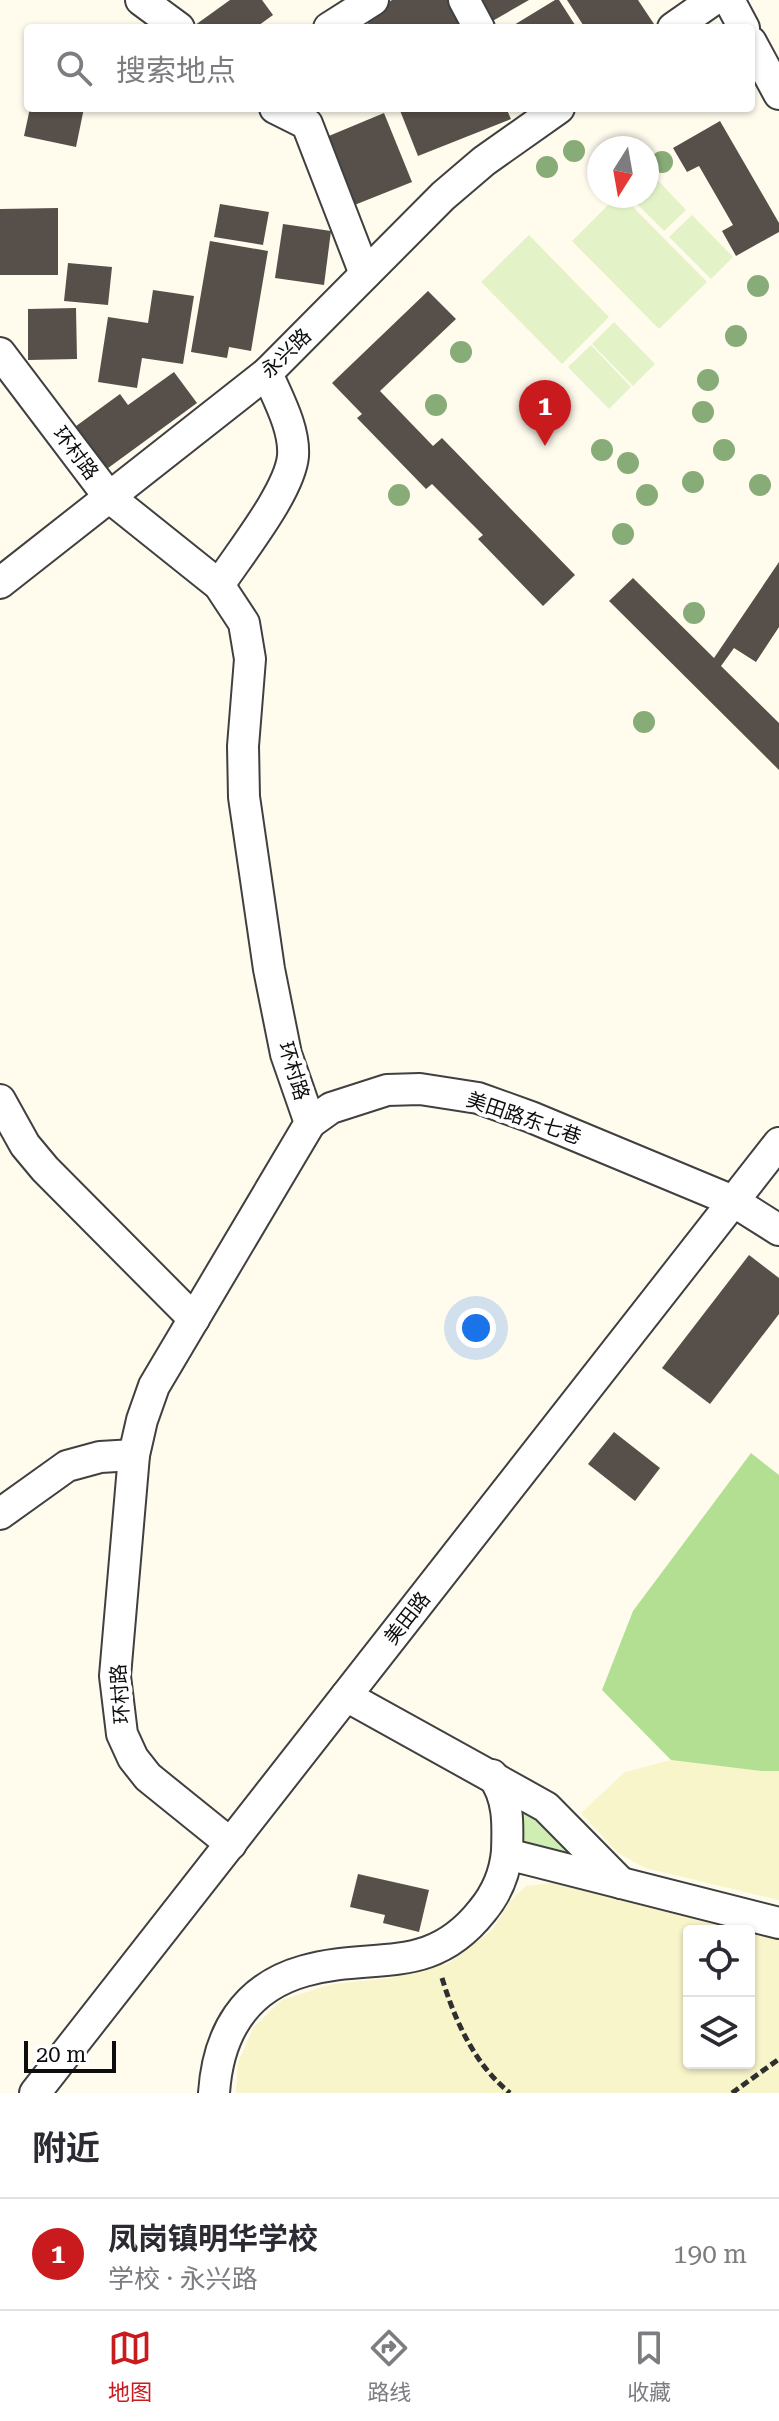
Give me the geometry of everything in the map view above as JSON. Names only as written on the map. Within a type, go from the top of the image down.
[{"type":"street","points":[[141,0],[174,24]]},
{"type":"street","points":[[335,24],[373,0]]},
{"type":"street","points":[[464,0],[477,24]]},
{"type":"street","points":[[679,24],[713,0]]},
{"type":"street","points":[[729,0],[742,24]]},
{"type":"street","points":[[755,49],[779,94]]},
{"type":"street","points":[[283,112],[307,124],[365,274]]},
{"type":"street","name":"永兴路","points":[[0,583],[267,373],[443,196],[528,117]]},
{"type":"street","name":"环村路","points":[[0,353],[109,497],[219,585],[244,623],[250,659],[243,746],[244,797],[269,969],[286,1054],[310,1123],[154,1386],[142,1420],[134,1455],[115,1676],[122,1734],[133,1758],[148,1777],[231,1844]]},
{"type":"street","points":[[219,585],[285,485],[293,455],[289,426],[267,373]]},
{"type":"street","name":"美田路东七巷","points":[[310,1123],[331,1108],[387,1090],[420,1089],[478,1098],[733,1201],[779,1230]]},
{"type":"street","points":[[0,1100],[25,1145],[45,1169],[194,1319]]},
{"type":"street","name":"美田路","points":[[35,2093],[779,1143]]},
{"type":"street","points":[[0,1514],[67,1466],[100,1457],[134,1455]]},
{"type":"street","points":[[346,1696],[546,1807],[621,1883]]},
{"type":"street","points":[[214,2093],[216,2068],[227,2033],[238,2015],[263,1990],[305,1970],[394,1961],[433,1950],[457,1936],[486,1907],[501,1882],[507,1854],[505,1805],[499,1784],[492,1775]]},
{"type":"street","points":[[507,1854],[779,1923]]},
{"type":"path","points":[[433,1950],[467,2041],[478,2059],[510,2093]]},
{"type":"path","points":[[732,2093],[779,2059]]},
{"type":"shaded area","points":[[671,1760],[779,1771],[779,1900],[645,1868],[618,1853],[581,1813],[625,1772]]},
{"type":"shaded area","points":[[551,1883],[725,1925],[683,1925],[683,2069],[755,2069],[755,1932],[779,1938],[779,2093],[236,2093],[238,2063],[253,2028],[282,2000],[332,1984],[391,1978],[449,1963],[492,1930],[510,1901],[526,1886]]},
{"type":"green space","points":[[659,182],[686,210],[664,231],[641,208],[659,208]]},
{"type":"green space","points":[[605,208],[634,208],[707,282],[659,329],[572,241]]},
{"type":"green space","points":[[692,215],[733,257],[711,279],[669,237]]},
{"type":"green space","points":[[529,235],[609,317],[562,364],[481,282]]},
{"type":"green space","points":[[614,322],[655,364],[633,386],[592,344]]},
{"type":"green space","points":[[591,345],[631,387],[609,409],[568,367]]},
{"type":"green space","points":[[751,1453],[779,1475],[779,1771],[671,1760],[602,1690],[633,1611]]},
{"type":"green space","points":[[527,1812],[536,1814],[572,1853],[567,1858],[520,1846],[520,1815]]},
{"type":"building","points":[[230,0],[262,0],[273,15],[261,24],[197,24]]},
{"type":"building","points":[[392,0],[450,0],[465,24],[368,24],[364,17]]},
{"type":"building","points":[[476,0],[529,0],[489,23]]},
{"type":"building","points":[[559,0],[574,24],[516,24]]},
{"type":"building","points":[[567,0],[638,0],[654,24],[582,24]]},
{"type":"building","points":[[29,112],[83,112],[76,147],[24,136]]},
{"type":"building","points":[[401,112],[508,112],[511,119],[418,156]]},
{"type":"building","points":[[384,113],[412,182],[352,206],[324,138]]},
{"type":"building","points":[[720,121],[779,223],[779,232],[736,256],[722,231],[733,225],[699,166],[687,172],[673,148]]},
{"type":"building","points":[[220,204],[269,212],[263,245],[214,237]]},
{"type":"building","points":[[58,208],[58,275],[0,275],[0,209]]},
{"type":"building","points":[[283,224],[331,231],[324,285],[275,278]]},
{"type":"building","points":[[210,241],[268,251],[251,351],[229,347],[227,358],[191,352]]},
{"type":"building","points":[[68,263],[112,267],[108,305],[64,301]]},
{"type":"building","points":[[153,290],[194,296],[183,364],[142,358],[137,388],[98,382],[108,317],[148,323]]},
{"type":"building","points":[[428,291],[456,319],[380,391],[433,446],[442,438],[575,575],[543,606],[478,539],[483,535],[432,484],[426,489],[357,418],[362,414],[332,383]]},
{"type":"building","points":[[76,308],[77,359],[28,360],[28,309]]},
{"type":"building","points":[[174,372],[197,403],[104,471],[72,429],[120,394],[128,405]]},
{"type":"building","points":[[779,562],[779,627],[756,662],[734,648],[721,666],[779,723],[779,770],[609,601],[633,578],[714,658]]},
{"type":"building","points":[[749,1255],[779,1278],[779,1314],[710,1404],[662,1368]]},
{"type":"building","points":[[614,1432],[660,1468],[635,1501],[588,1464]]},
{"type":"building","points":[[358,1874],[429,1890],[419,1932],[383,1923],[385,1915],[350,1907]]},
{"type":"place","name":"凤岗镇明华学校","points":[[545,446]]}]
